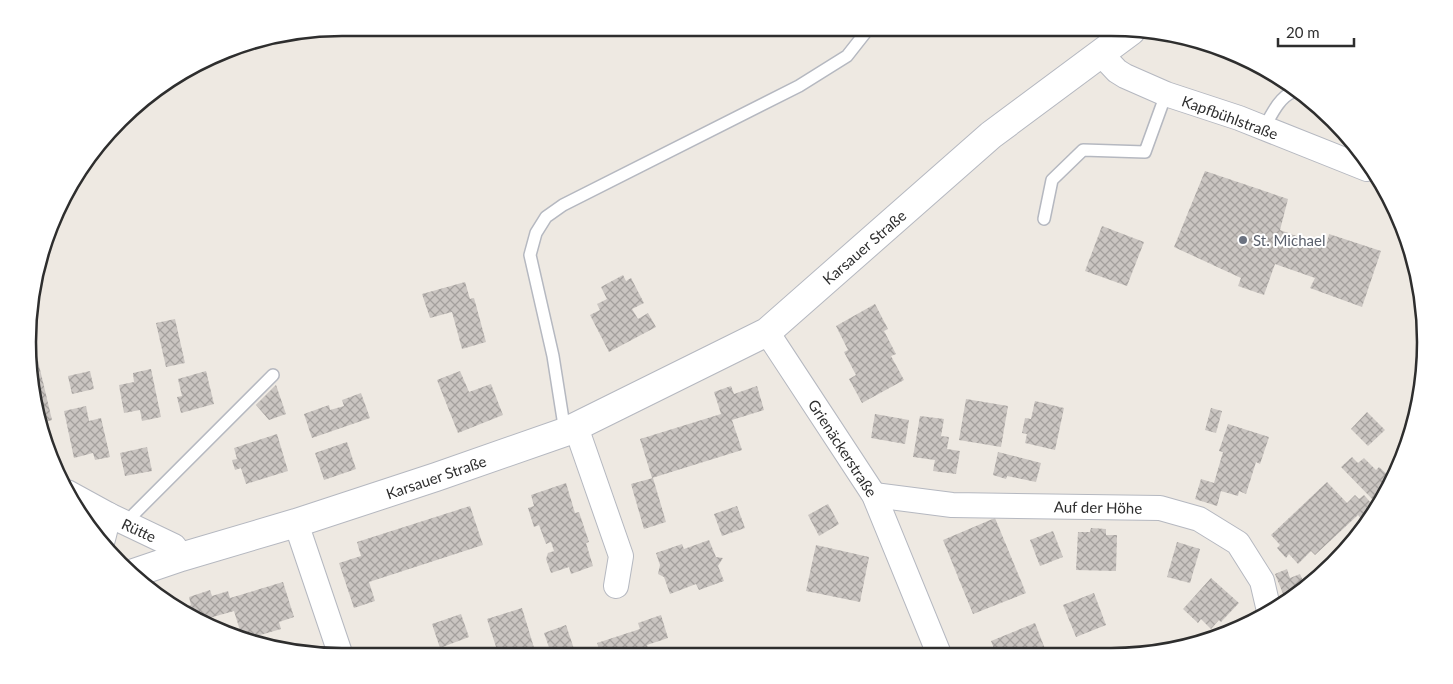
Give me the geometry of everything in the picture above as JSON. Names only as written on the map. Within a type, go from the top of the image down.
[{"type":"street","name":"Karsauer Straße","points":[[139,571],[296,524],[570,430],[768,332],[991,135],[1124,37]]},
{"type":"street","name":"Kapfbühlstraße","points":[[1101,54],[1117,71],[1125,76],[1166,94],[1239,118],[1361,167]]},
{"type":"street","name":"Grienäckerstraße","points":[[768,332],[874,495],[937,648]]},
{"type":"street","points":[[570,430],[621,556],[616,586]]},
{"type":"street","name":"Auf der Höhe","points":[[874,495],[952,505],[1160,508],[1199,519],[1238,543],[1262,581],[1268,605]]},
{"type":"street","name":"Rütte","points":[[80,499],[109,516],[174,546],[182,557]]},
{"type":"street","points":[[104,534],[109,516]]},
{"type":"street","points":[[296,524],[338,648]]},
{"type":"lane","points":[[570,430],[530,255],[536,233],[546,217],[563,205],[799,86],[848,56],[863,36]]},
{"type":"lane","points":[[1044,219],[1052,180],[1083,150],[1144,152],[1166,94]]},
{"type":"lane","points":[[1264,128],[1273,111],[1289,94]]},
{"type":"lane","points":[[131,526],[134,514],[273,376]]},
{"type":"building","name":"St. Michael","points":[[1205,171],[1288,199],[1280,230],[1326,247],[1329,234],[1381,251],[1362,307],[1310,288],[1315,278],[1275,264],[1264,295],[1238,286],[1241,278],[1174,247]]},
{"type":"building","points":[[1102,226],[1144,242],[1127,286],[1085,271]]},
{"type":"building","points":[[623,275],[626,281],[631,278],[644,303],[632,309],[638,319],[648,313],[656,327],[609,352],[590,315],[600,310],[597,304],[607,299],[601,287]]},
{"type":"building","points":[[465,282],[470,299],[474,298],[486,342],[462,349],[452,312],[430,318],[422,294]]},
{"type":"building","points":[[875,304],[888,329],[884,331],[896,354],[891,356],[904,380],[862,403],[849,379],[856,375],[844,352],[848,350],[836,326]]},
{"type":"building","points":[[175,319],[185,363],[166,367],[156,323]]},
{"type":"building","points":[[37,361],[52,420],[47,421],[42,402]]},
{"type":"building","points":[[151,369],[161,417],[142,421],[140,410],[124,413],[119,385],[134,382],[133,373]]},
{"type":"building","points":[[90,371],[94,389],[72,394],[68,376]]},
{"type":"building","points":[[206,371],[214,404],[181,413],[177,397],[182,396],[178,379]]},
{"type":"building","points":[[460,371],[469,392],[491,384],[503,415],[458,433],[437,380]]},
{"type":"building","points":[[276,385],[286,414],[269,420],[256,405]]},
{"type":"building","points":[[731,386],[734,394],[757,386],[764,410],[732,420],[742,450],[652,478],[640,439],[721,414],[714,392]]},
{"type":"building","points":[[361,393],[370,418],[312,438],[304,414],[329,405],[330,410],[344,406],[342,400]]},
{"type":"building","points":[[966,399],[1008,406],[1001,447],[959,440]]},
{"type":"building","points":[[1035,401],[1064,408],[1055,450],[1025,443],[1027,434],[1022,433],[1025,418],[1031,419]]},
{"type":"building","points":[[86,406],[89,421],[101,418],[110,457],[95,460],[93,453],[74,458],[64,411]]},
{"type":"building","points":[[1211,408],[1222,411],[1216,433],[1205,430]]},
{"type":"building","points":[[1367,412],[1385,430],[1368,446],[1351,429]]},
{"type":"building","points":[[875,414],[909,420],[905,444],[871,438]]},
{"type":"building","points":[[920,416],[944,419],[941,436],[949,437],[947,449],[960,451],[956,474],[933,471],[935,460],[913,457]]},
{"type":"building","points":[[1228,424],[1269,437],[1260,464],[1256,462],[1246,494],[1239,491],[1238,496],[1221,491],[1217,506],[1195,499],[1201,479],[1214,483],[1223,452],[1219,451]]},
{"type":"building","points":[[277,434],[288,471],[246,484],[241,468],[235,470],[232,460],[237,459],[234,448]]},
{"type":"building","points":[[347,442],[356,469],[324,480],[315,453]]},
{"type":"building","points":[[147,447],[152,471],[125,476],[120,453]]},
{"type":"building","points":[[998,452],[1041,463],[1036,482],[1007,476],[1006,479],[993,475]]},
{"type":"building","points":[[1352,457],[1358,463],[1364,458],[1376,470],[1379,467],[1386,474],[1373,500],[1341,467]]},
{"type":"building","points":[[653,478],[666,522],[644,529],[631,484]]},
{"type":"building","points":[[1327,482],[1347,503],[1355,495],[1359,499],[1364,495],[1371,503],[1361,518],[1358,515],[1315,555],[1311,551],[1298,564],[1289,554],[1286,558],[1277,548],[1280,545],[1271,535]]},
{"type":"building","points":[[566,483],[575,513],[579,512],[589,542],[586,543],[593,566],[571,574],[569,567],[551,573],[546,559],[548,553],[554,551],[551,542],[546,544],[539,525],[534,527],[528,508],[534,506],[531,495]]},
{"type":"building","points":[[828,504],[839,524],[819,536],[808,515]]},
{"type":"building","points":[[470,506],[483,545],[369,582],[375,601],[354,608],[339,563],[361,556],[357,542]]},
{"type":"building","points":[[737,506],[745,528],[722,536],[714,514]]},
{"type":"building","points":[[995,518],[1026,593],[973,614],[943,540]]},
{"type":"building","points":[[1091,528],[1106,529],[1106,535],[1117,535],[1116,571],[1076,570],[1078,532],[1090,532]]},
{"type":"building","points":[[1053,531],[1063,557],[1040,566],[1030,540]]},
{"type":"building","points":[[709,540],[716,557],[723,558],[718,566],[724,581],[699,590],[696,584],[670,594],[664,577],[658,574],[660,565],[656,553],[682,544],[684,549]]},
{"type":"building","points":[[1177,542],[1200,549],[1190,583],[1167,577]]},
{"type":"building","points":[[816,545],[869,557],[860,602],[806,591]]},
{"type":"building","points":[[1287,569],[1290,578],[1300,574],[1303,580],[1283,594],[1275,574]]},
{"type":"building","points":[[1211,578],[1239,603],[1221,622],[1219,620],[1211,629],[1201,619],[1198,623],[1183,609]]},
{"type":"building","points":[[283,582],[294,617],[279,622],[281,629],[258,636],[240,630],[234,611],[211,618],[188,606],[191,605],[189,597],[210,590],[212,596],[228,591],[230,598]]},
{"type":"building","points":[[1094,593],[1106,625],[1076,637],[1063,605]]},
{"type":"building","points":[[522,608],[534,648],[496,648],[487,619]]},
{"type":"building","points":[[461,614],[469,637],[440,648],[432,624]]},
{"type":"building","points":[[661,615],[668,638],[647,645],[648,648],[599,648],[597,643],[640,629],[638,623]]},
{"type":"building","points":[[1035,623],[1045,648],[994,648],[991,641]]},
{"type":"building","points":[[566,625],[574,648],[549,648],[544,633]]},
{"type":"place","name":"St. Michael","points":[[1243,240]]}]
